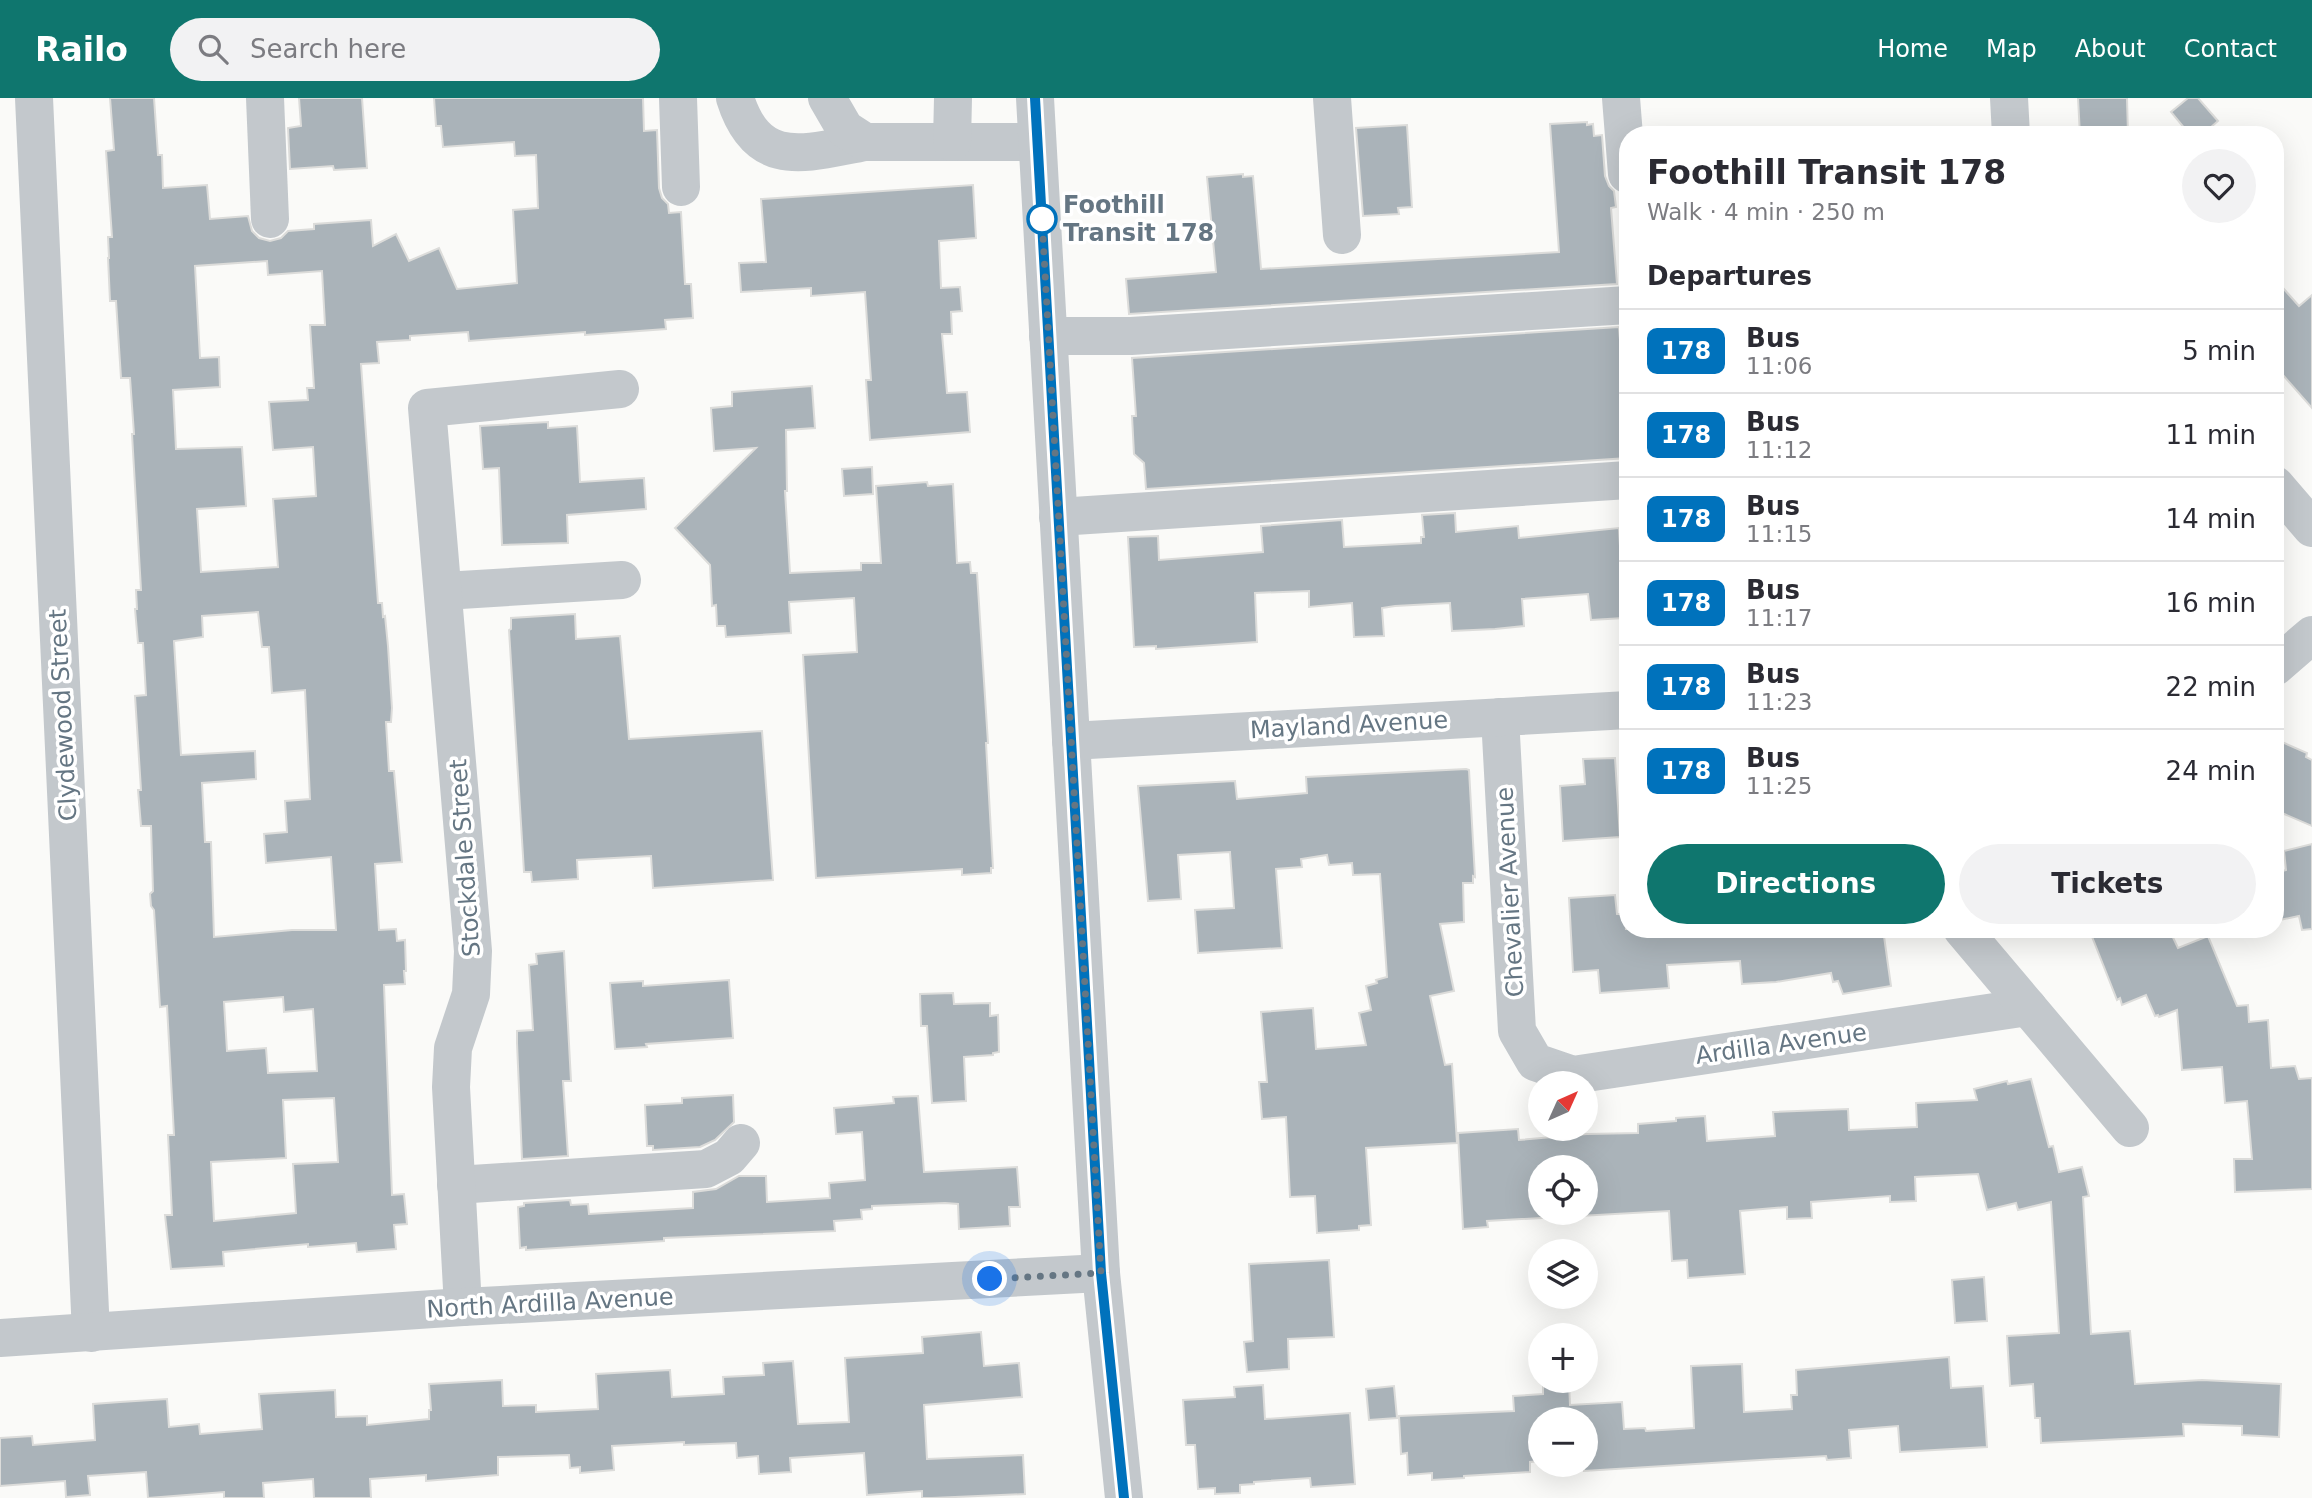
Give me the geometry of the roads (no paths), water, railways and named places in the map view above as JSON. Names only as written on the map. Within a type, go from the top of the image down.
[{"type":"street","name":"Clydewood Street","points":[[34,98],[91,1332]]},
{"type":"street","points":[[265,98],[270,219]]},
{"type":"street","points":[[678,98],[681,187]]},
{"type":"street","points":[[735,98],[743,122],[758,141],[776,151],[810,152],[865,142],[1037,142]]},
{"type":"street","points":[[827,98],[845,129],[865,142]]},
{"type":"street","points":[[952,142],[953,98]]},
{"type":"street","points":[[1035,98],[1101,1273],[1124,1498]]},
{"type":"street","points":[[1332,98],[1342,235]]},
{"type":"street","points":[[1621,98],[1623,126]]},
{"type":"street","points":[[2009,98],[2011,126]]},
{"type":"street","points":[[1048,336],[1131,336],[1619,306]]},
{"type":"street","name":"Stockdale Street","points":[[463,1307],[451,1087],[453,1048],[471,994],[473,951],[427,408],[620,389]]},
{"type":"street","points":[[1058,517],[1619,481]]},
{"type":"street","points":[[2284,495],[2312,527]]},
{"type":"street","points":[[444,591],[622,580]]},
{"type":"street","points":[[2284,659],[2312,635]]},
{"type":"street","name":"Mayland Avenue","points":[[1071,741],[1619,710]]},
{"type":"street","name":"Chevalier Avenue","points":[[1500,717],[1517,1031],[1535,1062]]},
{"type":"street","points":[[1970,938],[2130,1128]]},
{"type":"street","name":"Ardilla Avenue","points":[[1535,1062],[1573,1075],[2028,1007]]},
{"type":"street","points":[[456,1185],[706,1169],[729,1157],[741,1143]]},
{"type":"street","name":"North Ardilla Avenue","points":[[0,1338],[463,1307],[1101,1273]]},
{"type":"place","name":"Foothill Transit 178","points":[[1042,219]]}]
